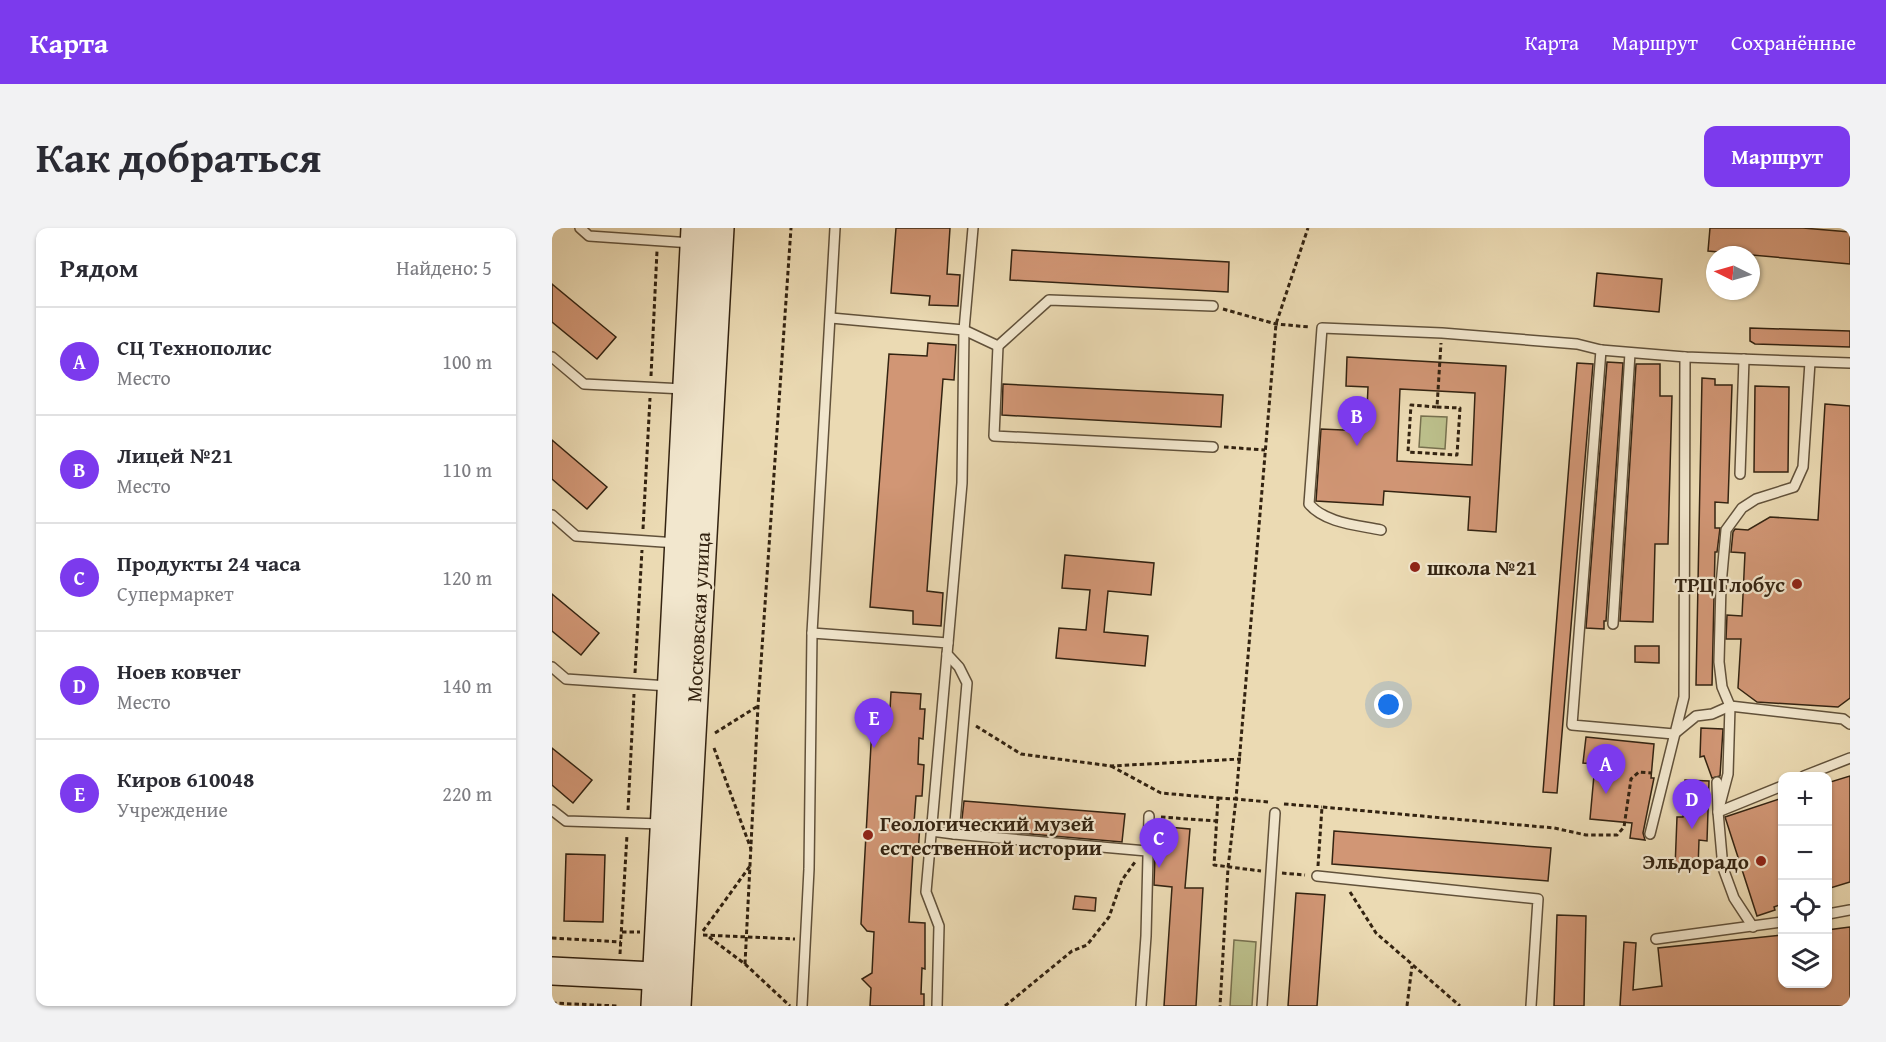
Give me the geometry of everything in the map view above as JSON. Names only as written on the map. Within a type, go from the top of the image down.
[{"type":"main road","name":"Московская улица","points":[[655,1006],[668,977],[720,228]]},
{"type":"main road","name":"Московская улица","points":[[677,1006],[668,977],[664,824],[695,235]]},
{"type":"main road","points":[[552,971],[668,977]]},
{"type":"lane","points":[[580,228],[589,236],[658,241],[695,235]]},
{"type":"lane","points":[[802,1006],[812,633],[835,228]]},
{"type":"lane","points":[[937,1006],[939,926],[926,892],[962,483],[964,330],[973,228]]},
{"type":"lane","points":[[1213,306],[1049,300],[998,346],[994,436],[1213,447]]},
{"type":"lane","points":[[831,318],[964,330],[998,346]]},
{"type":"lane","points":[[1382,530],[1330,518],[1317,513],[1309,504],[1322,328],[1442,333],[1577,344],[1601,350],[1684,357],[1850,363]]},
{"type":"lane","points":[[1601,350],[1572,725],[1674,734],[1695,716],[1713,714],[1730,706],[1843,719],[1850,724]]},
{"type":"lane","points":[[1613,624],[1630,352]]},
{"type":"lane","points":[[552,357],[584,384],[687,390]]},
{"type":"lane","points":[[1650,834],[1684,697],[1684,357]]},
{"type":"lane","points":[[1740,474],[1744,359]]},
{"type":"lane","points":[[1718,812],[1728,774],[1730,706],[1722,687],[1719,662],[1721,585],[1726,530],[1742,508],[1756,499],[1794,487],[1800,478],[1803,467],[1810,362]]},
{"type":"lane","points":[[552,516],[576,536],[679,543]]},
{"type":"lane","points":[[812,633],[948,643]]},
{"type":"lane","points":[[947,654],[959,667],[967,683],[954,834]]},
{"type":"lane","points":[[552,668],[566,679],[671,686]]},
{"type":"lane","points":[[1816,772],[1850,758]]},
{"type":"lane","points":[[1716,782],[1723,867],[1734,898],[1753,927]]},
{"type":"lane","points":[[1718,812],[1778,788]]},
{"type":"lane","points":[[552,810],[566,820],[664,824]]},
{"type":"lane","points":[[1262,1006],[1275,813]]},
{"type":"lane","points":[[1141,1006],[1146,936],[1149,816]]},
{"type":"lane","points":[[931,831],[1147,851]]},
{"type":"lane","points":[[1317,876],[1538,899],[1531,1006]]},
{"type":"lane","points":[[1832,913],[1850,910]]},
{"type":"lane","points":[[1656,939],[1778,922]]},
{"type":"path","points":[[746,964],[758,706],[791,228]]},
{"type":"path","points":[[1220,1006],[1228,868],[1241,759],[1276,324],[1308,228]]},
{"type":"path","points":[[620,954],[658,241]]},
{"type":"path","points":[[1213,306],[1276,324],[1322,328]]},
{"type":"path","points":[[1437,407],[1442,333]]},
{"type":"path","points":[[1411,405],[1437,407],[1460,408],[1457,455],[1408,452],[1411,405]]},
{"type":"path","points":[[1213,447],[1266,450]]},
{"type":"path","points":[[752,850],[714,750],[715,731],[758,706]]},
{"type":"path","points":[[964,718],[1021,754],[1111,766],[1241,759]]},
{"type":"path","points":[[1111,766],[1161,793],[1554,828],[1586,835],[1617,835],[1624,827],[1630,779],[1634,774],[1665,774]]},
{"type":"path","points":[[1218,798],[1213,860],[1218,867],[1317,876],[1322,807]]},
{"type":"path","points":[[1149,816],[1216,821]]},
{"type":"path","points":[[1005,1006],[1072,951],[1087,945],[1109,917],[1122,880],[1147,851]]},
{"type":"path","points":[[751,866],[700,935],[805,940]]},
{"type":"path","points":[[1341,879],[1376,933],[1460,1006]]},
{"type":"path","points":[[622,932],[645,933]]},
{"type":"path","points":[[708,936],[746,964],[790,1006]]},
{"type":"path","points":[[552,938],[621,942]]},
{"type":"path","points":[[1407,1006],[1412,966]]},
{"type":"path","points":[[552,1003],[618,1006],[618,999]]},
{"type":"green space","points":[[1421,416],[1447,417],[1445,449],[1419,447]]},
{"type":"green space","points":[[1234,940],[1256,942],[1252,1006],[1230,1006]]},
{"type":"building","points":[[896,228],[950,228],[947,274],[960,275],[958,306],[929,305],[930,296],[891,293]]},
{"type":"building","points":[[1710,228],[1803,228],[1850,232],[1850,264],[1760,256],[1760,246],[1708,246]]},
{"type":"building","points":[[1012,250],[1229,262],[1228,292],[1010,280]]},
{"type":"building","points":[[1597,273],[1662,279],[1659,312],[1594,306]]},
{"type":"building","points":[[552,284],[616,337],[597,359],[552,322]]},
{"type":"building","points":[[1750,328],[1850,331],[1850,347],[1755,344],[1750,341]]},
{"type":"building","points":[[928,343],[956,345],[954,380],[943,379],[927,591],[943,593],[941,626],[913,624],[913,611],[870,607],[889,354],[927,356]]},
{"type":"building","points":[[1347,357],[1506,366],[1496,532],[1468,530],[1470,497],[1384,491],[1383,505],[1316,501],[1321,429],[1366,431],[1368,387],[1346,386]],"holes":[[[1400,389],[1475,393],[1472,465],[1397,461]]]},
{"type":"building","points":[[1607,362],[1623,363],[1604,629],[1586,628]]},
{"type":"building","points":[[1577,363],[1593,364],[1557,793],[1543,792]]},
{"type":"building","points":[[1636,364],[1660,364],[1660,396],[1672,396],[1668,544],[1655,544],[1653,622],[1620,621]]},
{"type":"building","points":[[1702,378],[1715,379],[1715,385],[1732,385],[1728,503],[1715,502],[1715,528],[1720,528],[1717,552],[1715,552],[1712,685],[1696,685]]},
{"type":"building","points":[[1003,384],[1223,395],[1221,427],[1002,415]]},
{"type":"building","points":[[1755,386],[1789,387],[1788,472],[1754,472]]},
{"type":"building","name":"ТРЦ Глобус","points":[[1825,404],[1850,406],[1850,698],[1838,707],[1757,702],[1738,688],[1741,639],[1726,639],[1727,615],[1742,616],[1745,553],[1731,552],[1733,532],[1735,529],[1748,530],[1770,517],[1818,520]]},
{"type":"building","points":[[552,440],[607,487],[587,509],[552,479]]},
{"type":"building","points":[[1065,555],[1154,563],[1151,595],[1108,591],[1104,632],[1148,636],[1145,666],[1056,658],[1059,628],[1086,630],[1090,590],[1062,588]]},
{"type":"building","points":[[552,594],[599,633],[581,655],[552,631]]},
{"type":"building","points":[[1635,646],[1659,646],[1659,663],[1635,662]]},
{"type":"building","points":[[891,692],[921,694],[920,709],[925,709],[923,739],[919,738],[918,764],[924,765],[922,796],[916,796],[914,823],[920,824],[918,854],[913,854],[909,922],[925,923],[925,969],[922,968],[921,994],[924,994],[924,1006],[870,1006],[871,988],[862,979],[872,973],[874,932],[867,931],[861,924],[873,709],[890,710]]},
{"type":"building","points":[[1701,728],[1723,729],[1720,776],[1712,778],[1704,756],[1700,757]]},
{"type":"building","points":[[1586,737],[1654,744],[1651,778],[1654,778],[1643,833],[1645,840],[1630,838],[1632,823],[1590,819],[1595,764],[1583,763]]},
{"type":"building","points":[[552,748],[592,780],[573,803],[552,785]]},
{"type":"building","points":[[1850,776],[1850,882],[1832,887],[1832,826],[1832,781]]},
{"type":"building","points":[[1685,780],[1709,781],[1707,841],[1699,840],[1698,869],[1675,868],[1677,817],[1683,817]]},
{"type":"building","name":"Эльдорадо","points":[[1778,799],[1778,906],[1774,907],[1775,910],[1757,916],[1725,817]]},
{"type":"building","points":[[964,801],[1125,814],[1122,842],[961,828]]},
{"type":"building","points":[[1156,826],[1190,829],[1185,888],[1203,888],[1196,1006],[1164,1006],[1172,887],[1154,885]]},
{"type":"building","points":[[1334,831],[1551,848],[1548,881],[1332,864]]},
{"type":"building","points":[[566,854],[605,855],[603,922],[564,921]]},
{"type":"building","points":[[1296,893],[1325,895],[1317,1006],[1288,1006]]},
{"type":"building","points":[[1075,896],[1096,898],[1095,911],[1073,909]]},
{"type":"building","points":[[1557,915],[1586,916],[1584,1006],[1554,1006]]},
{"type":"building","points":[[1850,927],[1850,1006],[1620,1006],[1624,942],[1636,943],[1633,990],[1662,986],[1658,948],[1778,935],[1778,988],[1832,988],[1832,929]]},
{"type":"place","name":"Лицей №21","points":[[1357,446]]},
{"type":"place","name":"школа №21","points":[[1415,567]]},
{"type":"place","name":"ТРЦ Глобус","points":[[1797,584]]},
{"type":"place","name":"Киров 610048","points":[[874,748]]},
{"type":"place","name":"СЦ Технополис","points":[[1606,794]]},
{"type":"place","name":"Ноев ковчег","points":[[1692,829]]},
{"type":"place","name":"Геологический музей естественной истории","points":[[868,835]]},
{"type":"place","name":"Эльдорадо","points":[[1761,861]]},
{"type":"place","name":"Продукты 24 часа","points":[[1159,868]]}]
